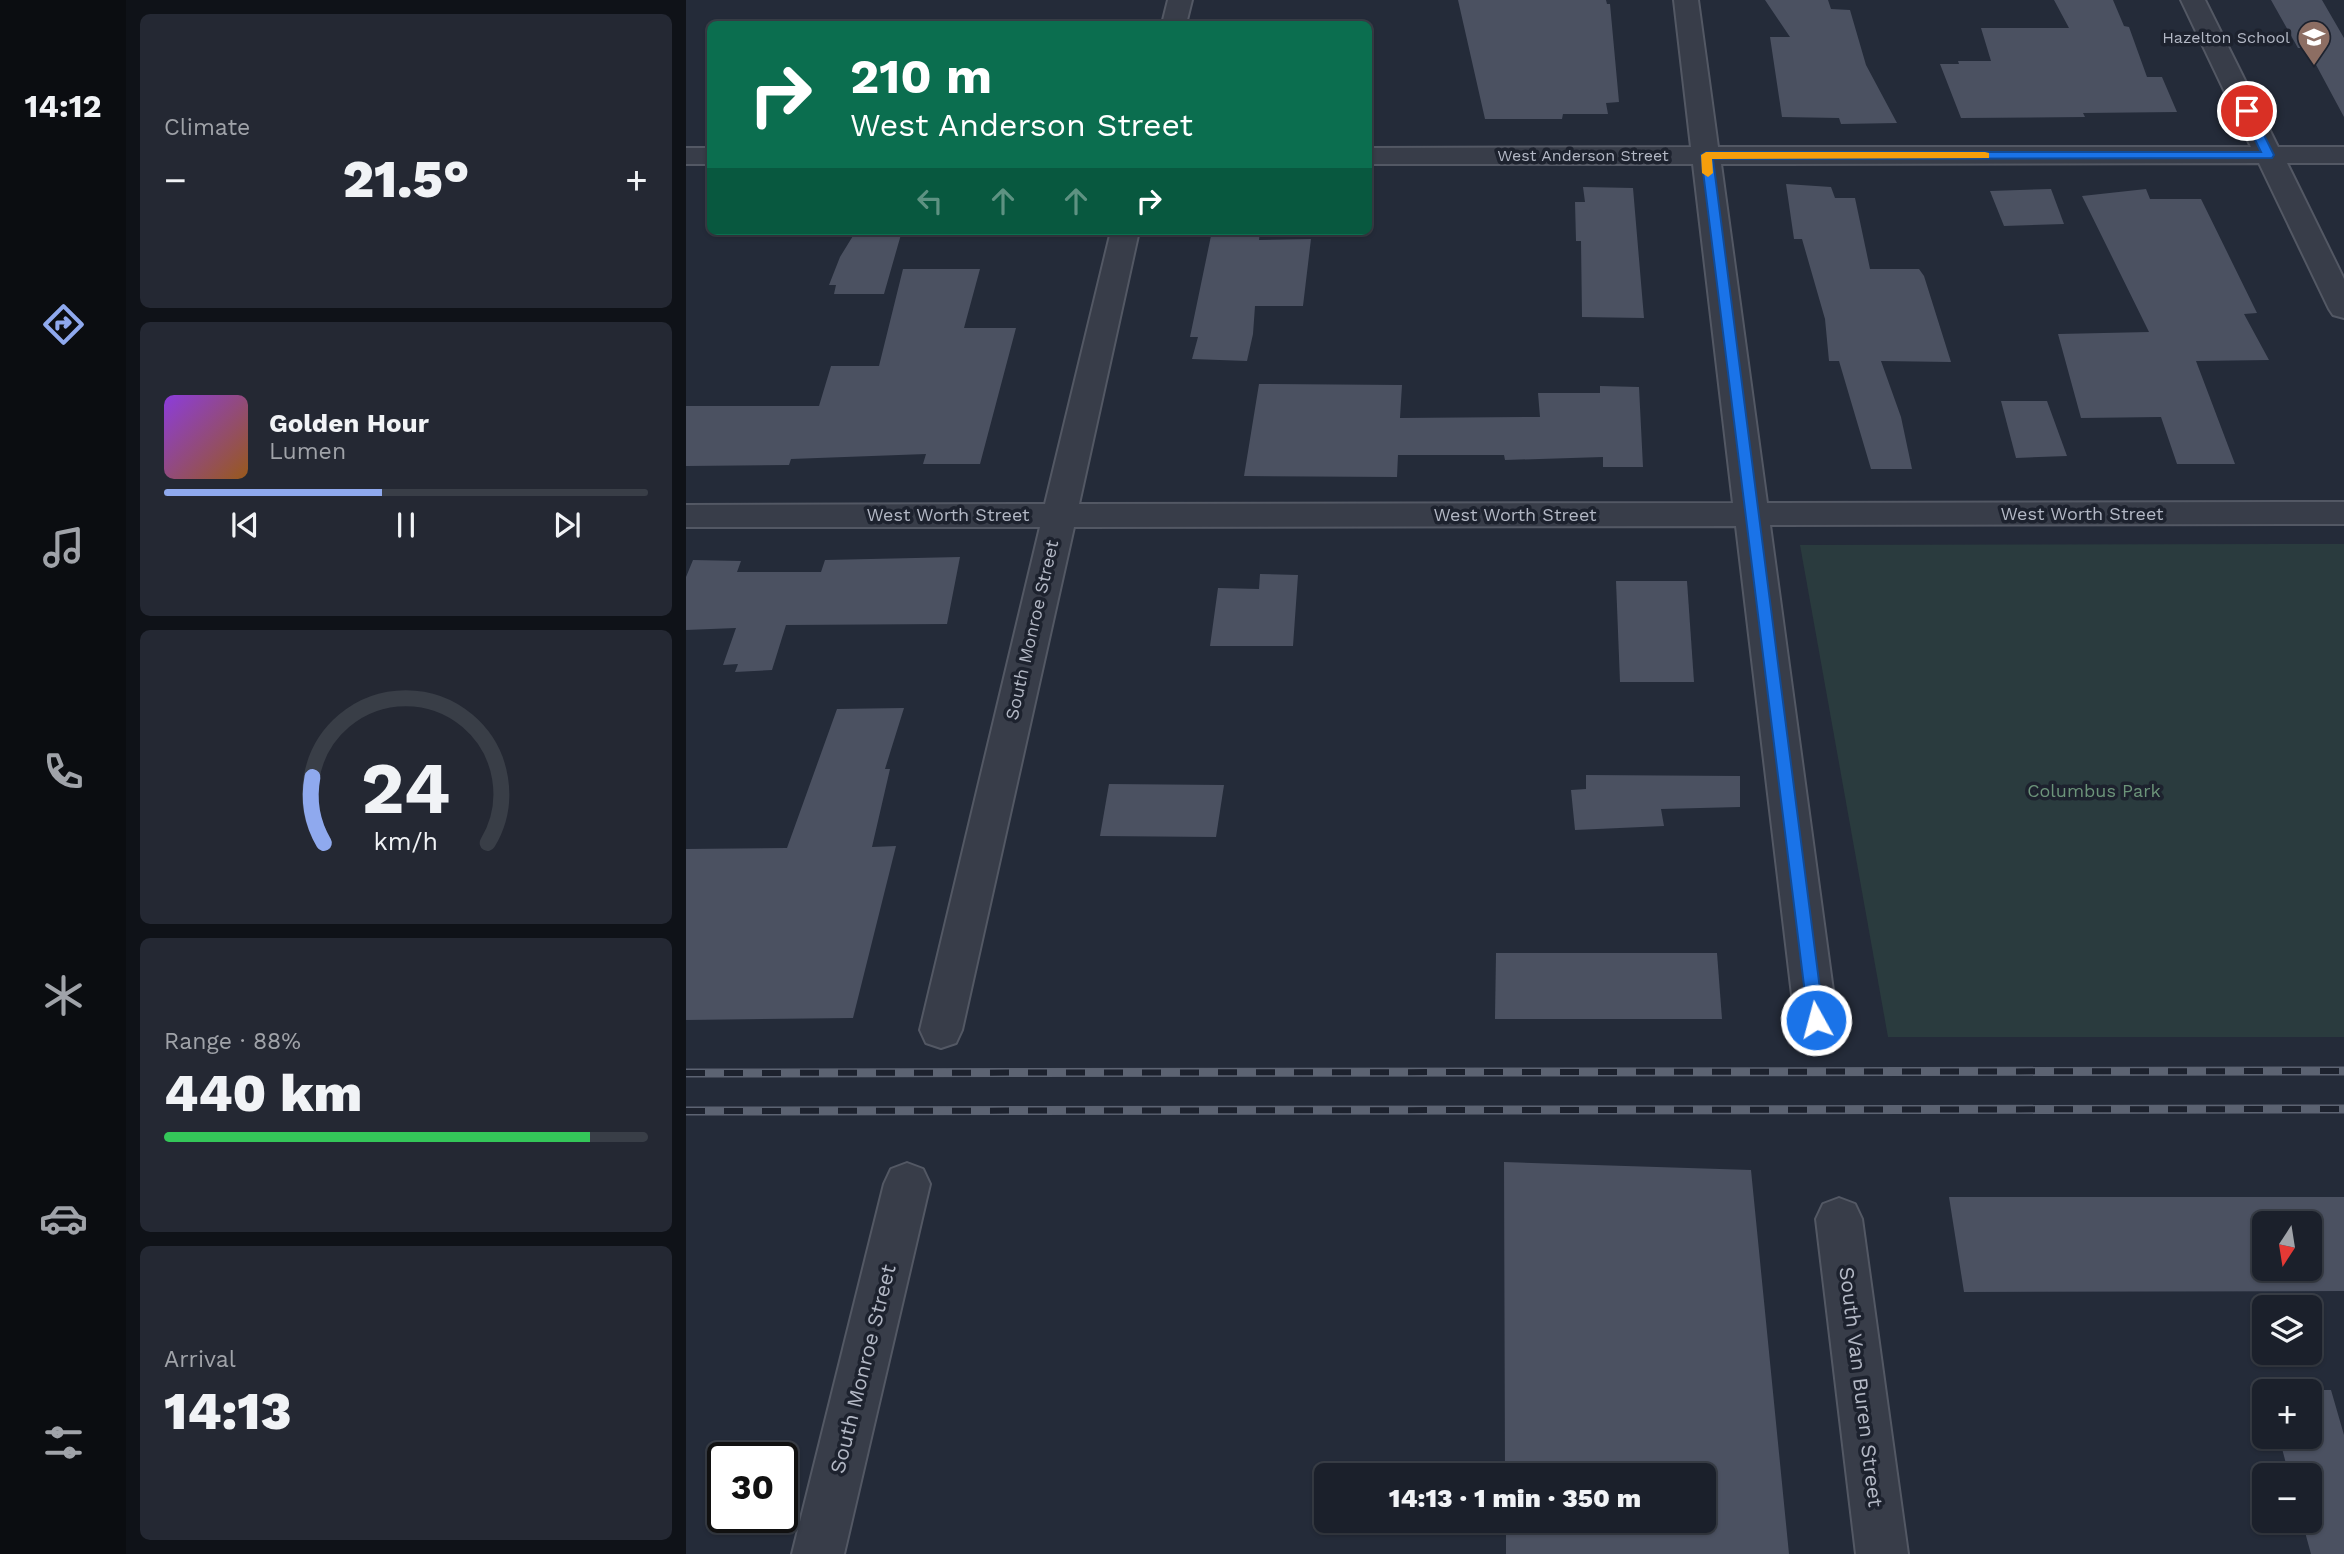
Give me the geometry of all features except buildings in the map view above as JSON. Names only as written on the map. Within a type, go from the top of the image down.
[{"type":"street","points":[[1175,21],[1180,0]]},
{"type":"street","points":[[1686,0],[1816,1020]]},
{"type":"street","points":[[2193,0],[2344,309]]},
{"type":"street","name":"West Anderson Street","points":[[1372,156],[2344,155]]},
{"type":"street","points":[[686,156],[707,156]]},
{"type":"street","name":"South Monroe Street","points":[[941,1030],[1124,235]]},
{"type":"street","name":"West Worth Street","points":[[686,516],[2344,513]]},
{"type":"street","name":"South Monroe Street","points":[[818,1554],[907,1185]]},
{"type":"street","name":"South Van Buren Street","points":[[1839,1219],[1882,1554]]},
{"type":"green space","name":"Columbus Park","points":[[2344,544],[2344,1037],[1888,1037],[1800,545]]},
{"type":"railway","points":[[686,1073],[2344,1071]]},
{"type":"railway","points":[[686,1111],[2344,1109]]},
{"type":"slow traffic","points":[[1708,173],[1706,155],[1985,155]]},
{"type":"place","name":"Hazelton School","points":[[2314,67]]},
{"type":"route","points":[[1816,1020],[1706,155],[2268,155],[2247,111]]}]
